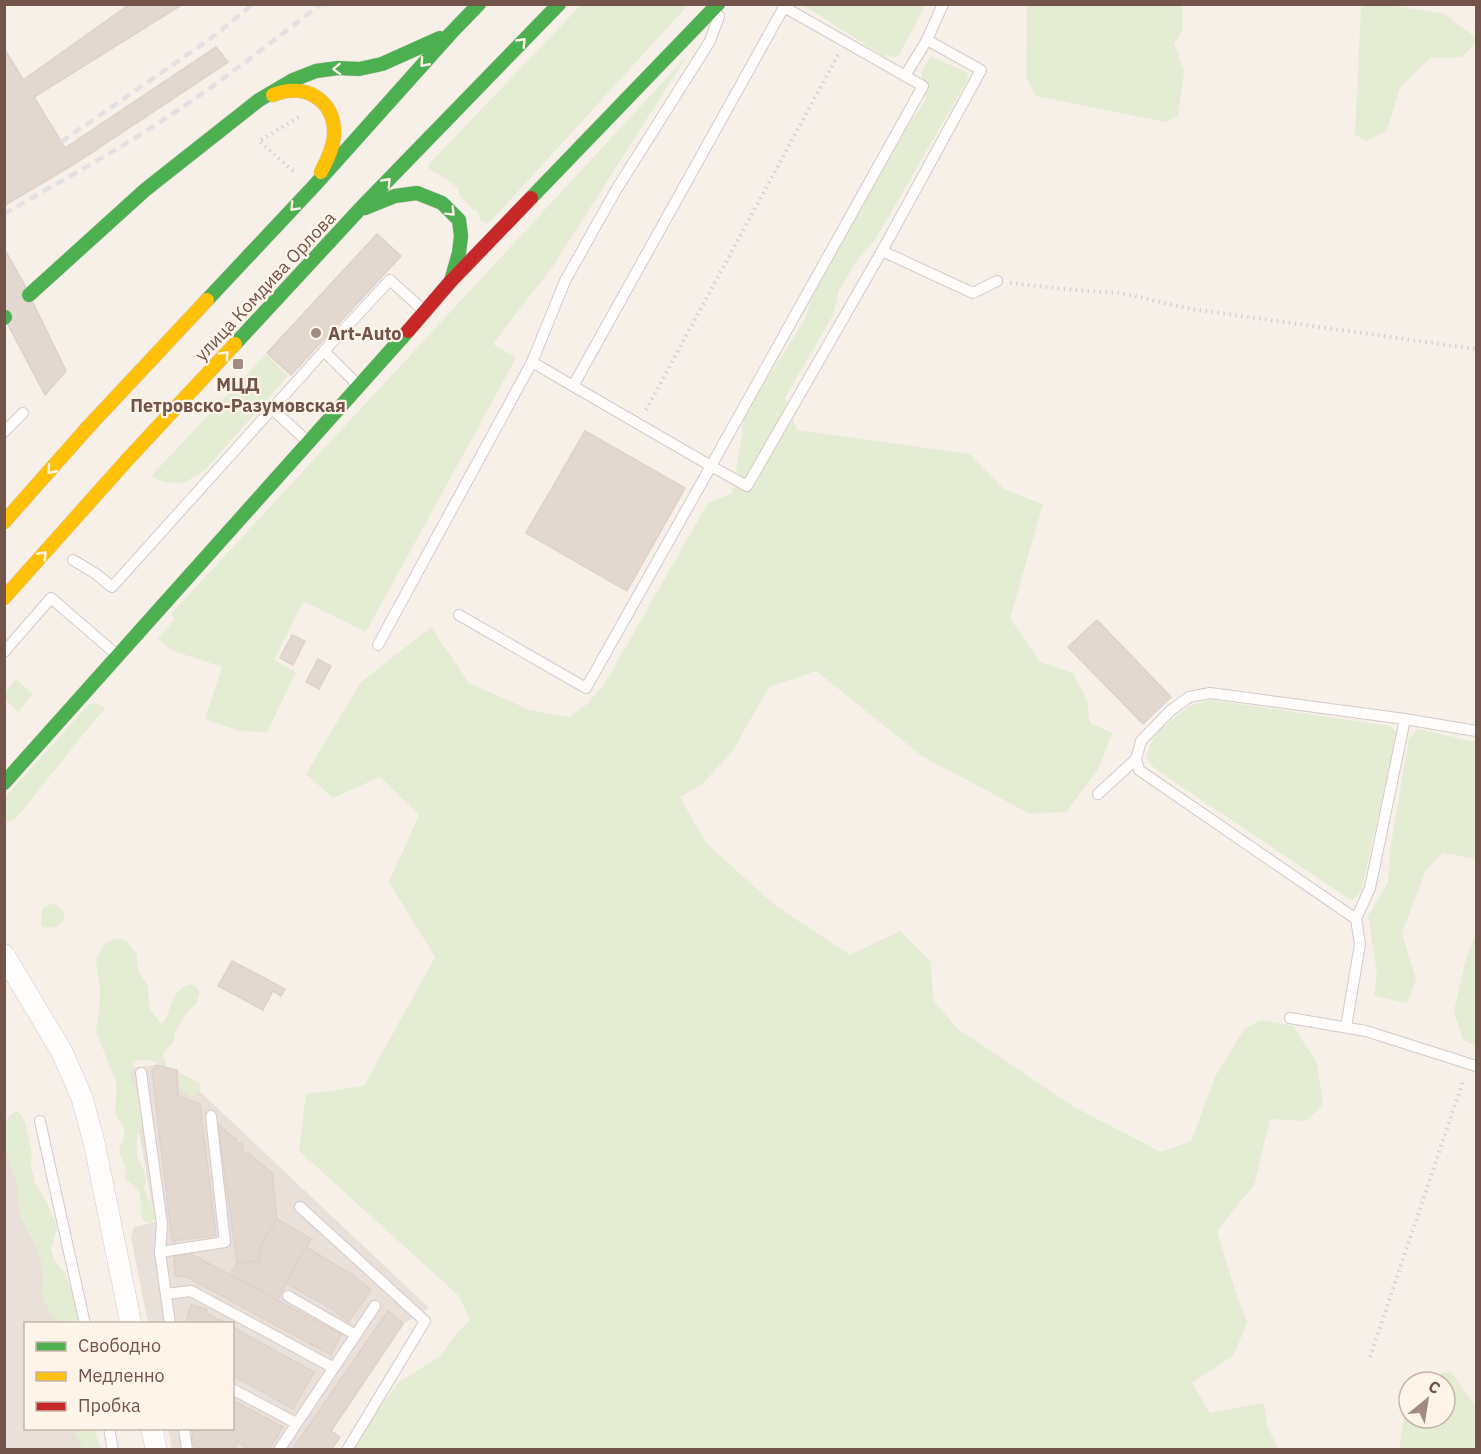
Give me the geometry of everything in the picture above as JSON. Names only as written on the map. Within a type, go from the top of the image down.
[{"type":"street","name":"улица Комдива Орлова","points":[[4,522],[89,426],[314,186],[479,4]]},
{"type":"street","name":"улица Комдива Орлова","points":[[4,598],[128,459],[359,210],[559,4]]},
{"type":"street","points":[[4,783],[451,281],[718,4]]},
{"type":"street","points":[[29,295],[145,190],[259,100],[292,80],[316,71],[338,68],[359,69],[382,64],[451,33]]},
{"type":"street","points":[[259,100],[291,90],[307,92],[323,101],[332,118],[334,137],[327,162],[314,186]]},
{"type":"street","points":[[359,210],[395,196],[417,193],[442,203],[459,220],[461,236],[451,281]]},
{"type":"street","points":[[4,955],[62,1052],[82,1098],[94,1142],[131,1322]]},
{"type":"street","points":[[152,1430],[156,1449]]},
{"type":"lane","points":[[378,645],[532,362],[566,281],[616,190],[710,41],[723,4]]},
{"type":"lane","points":[[904,75],[927,40],[943,4]]},
{"type":"lane","points":[[459,615],[586,688],[923,86],[784,7],[573,386]]},
{"type":"lane","points":[[532,362],[747,486],[882,251],[981,70],[927,40]]},
{"type":"lane","points":[[882,251],[973,293],[997,281]]},
{"type":"lane","points":[[74,560],[112,587],[271,408],[390,280],[425,312]]},
{"type":"lane","points":[[324,351],[359,386]]},
{"type":"lane","points":[[271,408],[309,442]]},
{"type":"lane","points":[[4,432],[23,413]]},
{"type":"lane","points":[[4,652],[51,598],[117,655]]},
{"type":"lane","points":[[1356,919],[1138,770],[1136,759],[1141,741],[1170,711],[1189,697],[1210,693],[1405,719],[1476,731]]},
{"type":"lane","points":[[1346,1027],[1360,944],[1356,919],[1370,888],[1405,719]]},
{"type":"lane","points":[[1098,794],[1136,759]]},
{"type":"lane","points":[[1290,1018],[1365,1030],[1473,1065]]},
{"type":"lane","points":[[141,1073],[162,1224],[160,1252],[170,1322]]},
{"type":"lane","points":[[160,1252],[225,1242],[211,1116]]},
{"type":"lane","points":[[40,1121],[85,1322]]},
{"type":"lane","points":[[300,1207],[425,1321],[347,1449]]},
{"type":"lane","points":[[166,1294],[191,1291],[334,1368]]},
{"type":"lane","points":[[288,1296],[356,1335]]},
{"type":"lane","points":[[279,1449],[375,1306]]},
{"type":"lane","points":[[234,1390],[296,1423]]},
{"type":"lane","points":[[109,1430],[113,1449]]},
{"type":"lane","points":[[184,1430],[187,1449]]},
{"type":"path","points":[[639,424],[845,42]]},
{"type":"path","points":[[259,141],[305,113]]},
{"type":"path","points":[[997,281],[1121,293],[1191,309],[1476,349]]},
{"type":"path","points":[[1370,1357],[1473,1065]]},
{"type":"shaded area","points":[[156,1065],[177,1070],[429,1308],[403,1324],[331,1430],[340,1437],[331,1449],[172,1449],[168,1430],[234,1430],[234,1322],[148,1322],[131,1237],[134,1227],[155,1222],[128,1068]]},
{"type":"shaded area","points":[[19,1118],[69,1322],[24,1322],[24,1430],[95,1430],[100,1449],[5,1449],[4,1121]]},
{"type":"green space","points":[[923,4],[923,9],[898,57],[883,56],[803,5]]},
{"type":"green space","points":[[1364,4],[1390,5],[1445,14],[1476,38],[1476,42],[1462,57],[1430,58],[1400,88],[1387,130],[1367,141],[1355,134],[1361,8]]},
{"type":"green space","points":[[581,5],[688,5],[492,220],[487,223],[481,221],[476,209],[473,210],[460,196],[457,187],[429,169],[428,165]]},
{"type":"green space","points":[[1027,5],[1182,5],[1183,30],[1174,43],[1184,71],[1178,116],[1165,122],[1036,96],[1026,77]]},
{"type":"green space","points":[[687,56],[553,266],[493,344],[516,358],[366,632],[303,601],[274,660],[296,672],[267,732],[239,731],[205,719],[222,667],[173,651],[158,639],[175,619],[171,614]]},
{"type":"green space","points":[[931,56],[968,73],[967,81],[875,240],[858,259],[839,290],[833,315],[785,398],[797,430],[969,454],[1005,490],[1043,504],[1010,618],[1040,662],[1073,673],[1087,700],[1090,723],[1112,733],[1098,770],[1066,812],[1030,814],[922,756],[816,671],[769,687],[732,752],[702,784],[680,797],[705,842],[776,906],[850,955],[900,931],[931,962],[933,1000],[958,1029],[1074,1107],[1161,1152],[1191,1141],[1216,1075],[1244,1029],[1261,1020],[1293,1026],[1317,1063],[1323,1105],[1306,1121],[1270,1119],[1254,1185],[1217,1231],[1247,1322],[1234,1355],[1192,1383],[1210,1413],[1264,1403],[1267,1425],[1278,1449],[354,1449],[358,1436],[399,1382],[439,1357],[470,1320],[459,1296],[299,1151],[306,1094],[364,1086],[435,957],[389,882],[419,815],[380,777],[333,798],[306,774],[360,683],[431,627],[469,683],[530,710],[569,717],[587,704],[604,685],[708,503],[732,493],[743,417],[805,319],[815,287],[906,129],[926,99],[921,72]]},
{"type":"green space","points":[[266,354],[288,376],[206,469],[186,482],[179,483],[165,482],[151,476]]},
{"type":"green space","points":[[16,679],[33,694],[18,712],[5,700],[5,692]]},
{"type":"green space","points":[[1211,700],[1390,726],[1397,733],[1361,892],[1352,901],[1154,768],[1146,757],[1151,742],[1160,730],[1189,706]]},
{"type":"green space","points":[[97,703],[104,707],[104,711],[18,816],[5,823],[5,797],[89,704]]},
{"type":"green space","points":[[1418,729],[1476,742],[1476,863],[1474,859],[1443,853],[1426,870],[1402,933],[1416,980],[1407,1003],[1374,996],[1377,975],[1368,916],[1388,883],[1390,850],[1409,738]]},
{"type":"green space","points":[[53,903],[62,909],[65,919],[57,927],[46,928],[41,926],[42,909]]},
{"type":"green space","points":[[1476,933],[1476,1046],[1463,1040],[1454,1011],[1466,959]]},
{"type":"green space","points":[[118,938],[127,942],[137,954],[138,970],[148,987],[149,1008],[161,1024],[165,1021],[179,990],[194,985],[200,992],[197,1002],[186,1014],[175,1032],[173,1042],[163,1054],[167,1067],[198,1082],[201,1086],[198,1092],[190,1096],[177,1085],[166,1069],[149,1060],[138,1060],[134,1063],[130,1073],[143,1122],[137,1137],[137,1157],[146,1175],[145,1191],[157,1216],[149,1223],[145,1222],[140,1212],[139,1191],[125,1178],[125,1165],[119,1151],[124,1130],[116,1115],[116,1081],[96,1032],[100,990],[96,960],[108,941]]},
{"type":"green space","points":[[17,1111],[25,1123],[32,1153],[30,1167],[34,1182],[46,1201],[57,1228],[51,1249],[52,1257],[65,1273],[80,1315],[76,1322],[59,1322],[52,1316],[44,1301],[42,1264],[21,1218],[18,1186],[5,1153],[6,1122],[10,1115]]},
{"type":"green space","points":[[1457,1380],[1476,1406],[1476,1449],[1399,1449],[1402,1430],[1457,1430]]},
{"type":"green space","points":[[74,1430],[95,1430],[99,1449],[83,1449]]},
{"type":"building","points":[[130,4],[183,4],[34,97],[65,148],[216,47],[228,62],[76,163],[4,206],[4,48],[23,80]]},
{"type":"building","points":[[377,234],[401,256],[291,375],[267,353]]},
{"type":"building","points":[[4,248],[66,371],[45,395],[4,317]]},
{"type":"building","points":[[585,431],[685,488],[627,591],[526,533]]},
{"type":"building","points":[[1097,620],[1171,697],[1143,724],[1068,647]]},
{"type":"building","points":[[292,635],[305,641],[293,665],[280,658]]},
{"type":"building","points":[[318,659],[331,666],[319,689],[306,682]]},
{"type":"building","points":[[232,961],[285,989],[281,996],[273,991],[263,1010],[218,986]]},
{"type":"building","points":[[156,1065],[177,1070],[178,1096],[200,1104],[216,1235],[172,1241],[152,1071]]},
{"type":"building","points":[[218,1124],[236,1138],[236,1144],[242,1143],[243,1152],[249,1154],[272,1173],[277,1219],[261,1245],[259,1261],[237,1263]]},
{"type":"building","points":[[277,1219],[311,1239],[277,1300],[230,1275],[237,1263],[259,1261],[261,1245]]},
{"type":"building","points":[[306,1247],[354,1276],[371,1290],[348,1322],[334,1310],[286,1283]]},
{"type":"building","points":[[191,1254],[341,1334],[331,1355],[187,1277],[175,1276],[174,1256]]},
{"type":"building","points":[[191,1305],[207,1309],[206,1313],[223,1322],[187,1322]]},
{"type":"building","points":[[388,1311],[403,1324],[331,1431],[340,1437],[331,1450],[292,1450]]},
{"type":"building","points":[[234,1328],[314,1372],[293,1409],[234,1376]]},
{"type":"building","points":[[234,1401],[283,1427],[269,1450],[249,1450],[238,1442],[233,1450],[203,1450],[194,1446],[191,1441],[194,1430],[234,1430]]},
{"type":"railway","points":[[61,142],[210,39],[253,4]]},
{"type":"railway","points":[[4,214],[127,143],[178,110],[321,4]]},
{"type":"traffic: fast","points":[[207,300],[479,4]]},
{"type":"traffic: fast","points":[[235,344],[359,210],[559,4]]},
{"type":"traffic: fast","points":[[531,198],[718,4]]},
{"type":"traffic: fast","points":[[29,295],[145,190],[259,100],[293,80],[316,71],[338,68],[359,69],[382,64],[440,38]]},
{"type":"traffic: fast","points":[[365,208],[395,196],[417,193],[442,203],[459,220],[461,236],[451,281]]},
{"type":"traffic: fast","points":[[4,783],[408,331]]},
{"type":"traffic: slow","points":[[273,95],[296,91],[307,93],[316,97],[330,113],[334,136],[321,172]]},
{"type":"traffic: slow","points":[[4,522],[89,426],[207,300]]},
{"type":"traffic: slow","points":[[4,598],[235,344]]},
{"type":"traffic: jam","points":[[408,331],[451,281],[531,198]]},
{"type":"place","name":"Art-Auto","points":[[316,333]]},
{"type":"place","name":"МЦД Петровско-Разумовская","points":[[238,364]]}]
